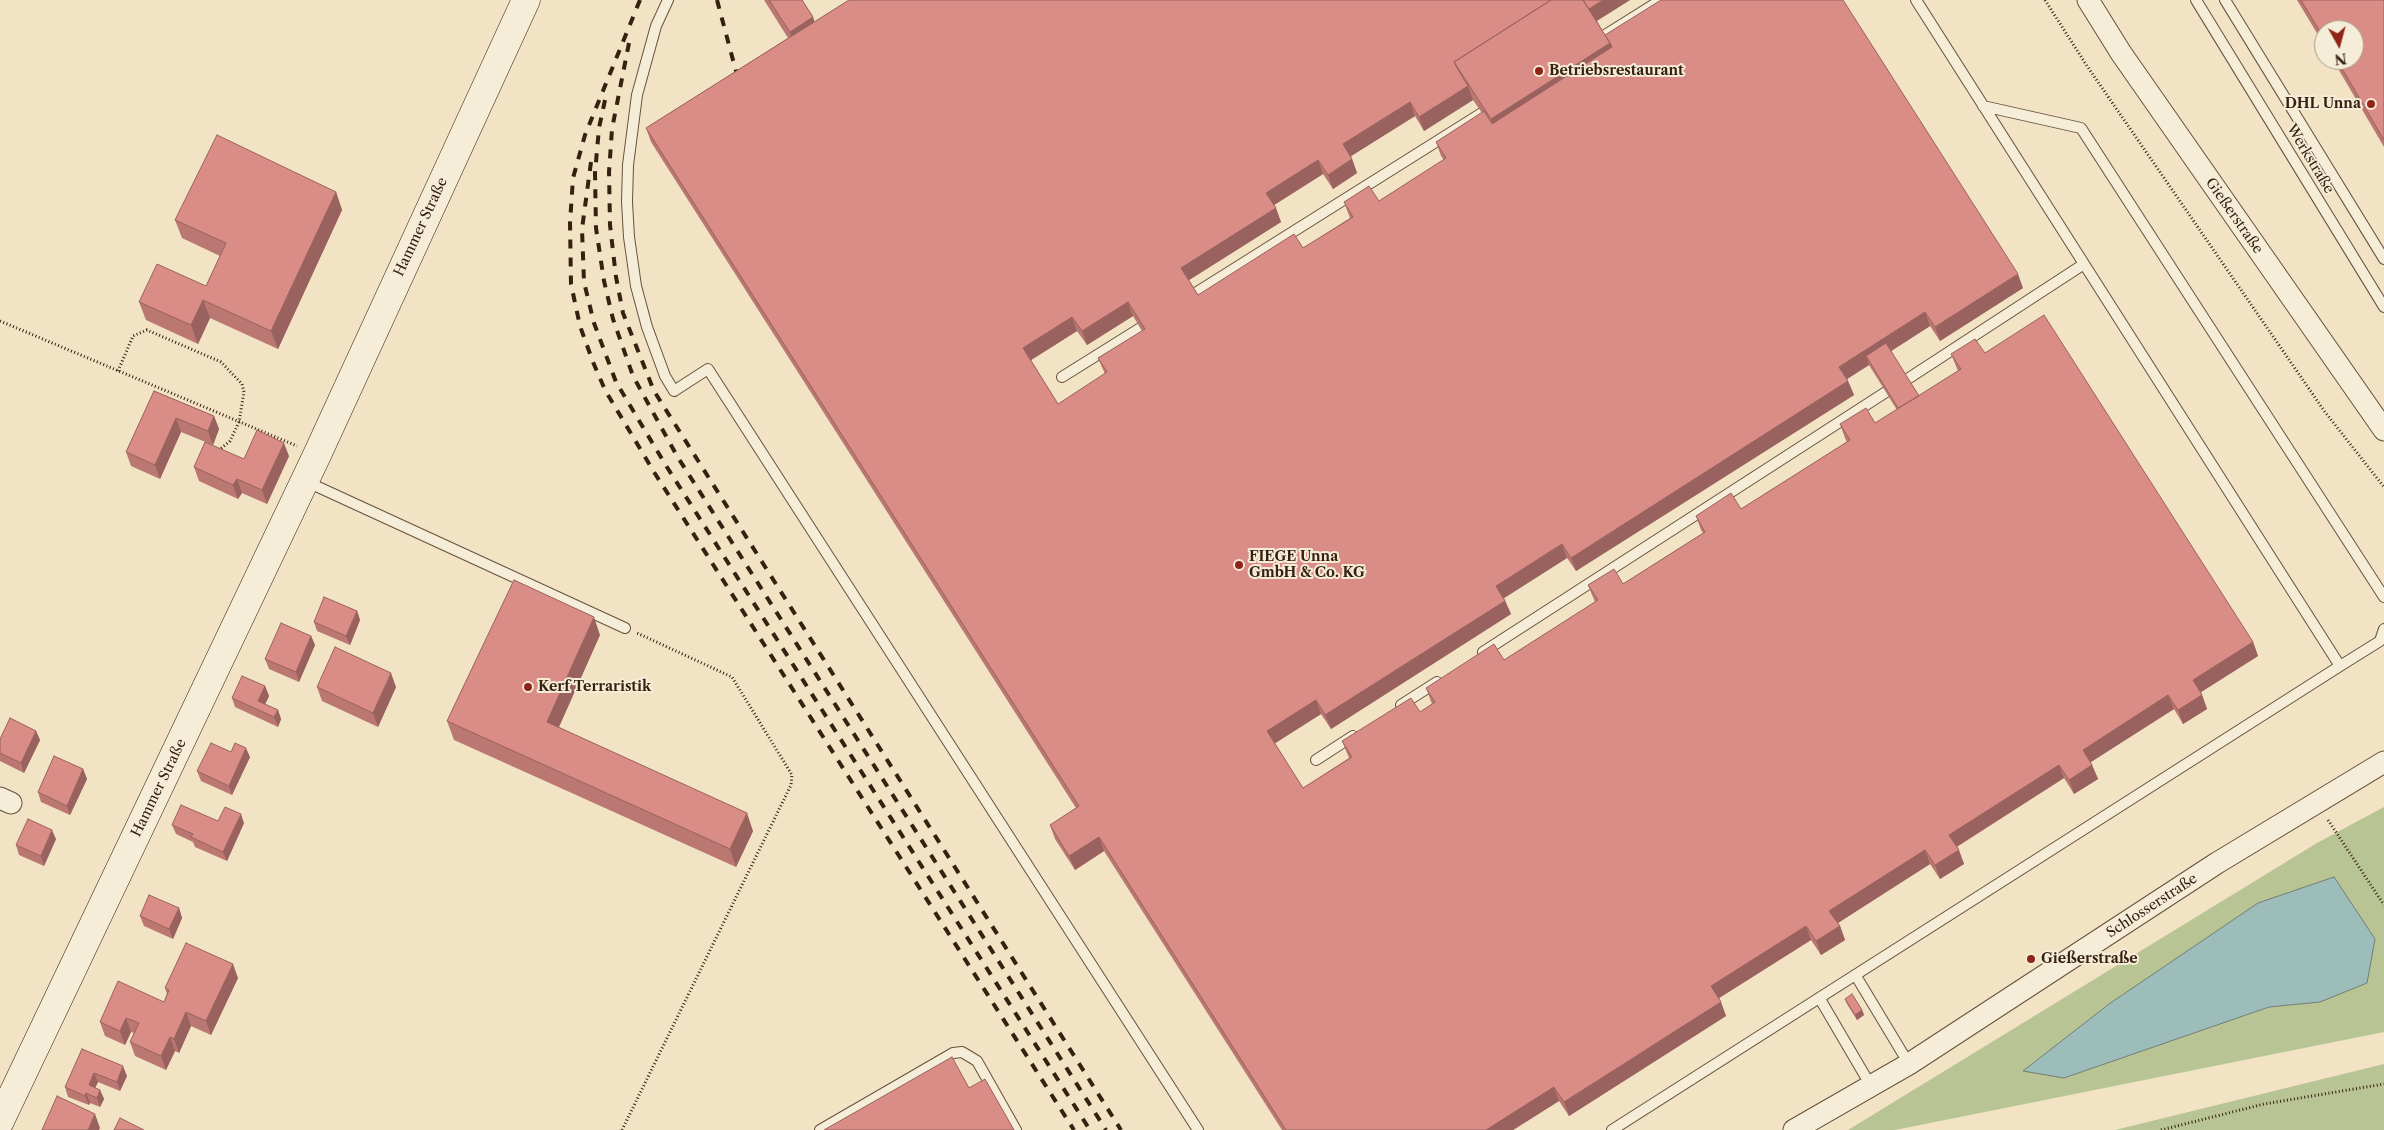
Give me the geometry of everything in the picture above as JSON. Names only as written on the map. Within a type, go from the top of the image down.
[{"type":"main road","name":"Hammer Straße","points":[[0,1121],[317,455],[526,0]]},
{"type":"street","name":"Gießerstraße","points":[[2088,0],[2121,53],[2384,430]]},
{"type":"street","name":"Schlosserstraße","points":[[1794,1130],[1909,1064],[2026,990],[2217,863],[2384,762]]},
{"type":"lane","points":[[668,0],[656,26],[637,95],[629,156],[627,202],[629,237],[636,286],[647,327],[666,376],[674,391],[708,369],[1198,1130]]},
{"type":"lane","points":[[1585,48],[1661,0]]},
{"type":"lane","points":[[1916,0],[2340,666]]},
{"type":"lane","name":"Werkstraße","points":[[2196,0],[2384,308]]},
{"type":"lane","points":[[2225,0],[2384,259]]},
{"type":"lane","points":[[1180,303],[1501,101]]},
{"type":"lane","points":[[1983,106],[2081,128],[2384,597]]},
{"type":"lane","points":[[1906,380],[2084,264]]},
{"type":"lane","points":[[1062,377],[1155,319]]},
{"type":"lane","points":[[1475,657],[1886,392]]},
{"type":"lane","points":[[304,481],[625,628]]},
{"type":"lane","points":[[1612,1130],[2380,641],[2384,628]]},
{"type":"lane","points":[[1391,711],[1450,673]]},
{"type":"lane","points":[[1316,760],[1366,727]]},
{"type":"lane","points":[[1856,976],[1909,1064]]},
{"type":"lane","points":[[1820,999],[1871,1086]]},
{"type":"lane","points":[[820,1130],[953,1053],[962,1052],[977,1062],[1016,1130]]},
{"type":"path","points":[[2044,0],[2087,66],[2325,412],[2384,488]]},
{"type":"path","points":[[0,321],[317,455]]},
{"type":"path","points":[[118,371],[133,336],[142,331],[152,331],[221,362],[242,384],[244,392],[238,422],[226,446],[215,451]]},
{"type":"path","points":[[622,1130],[786,794],[792,776],[732,677],[625,628]]},
{"type":"path","points":[[2327,818],[2384,905]]},
{"type":"path","points":[[2161,1130],[2264,1104],[2384,1084]]},
{"type":"green space","points":[[2384,807],[2384,1032],[1895,1130],[1848,1130],[2317,843]]},
{"type":"green space","points":[[2384,1064],[2384,1130],[2115,1130]]},
{"type":"water","points":[[2334,877],[2375,939],[2367,983],[2320,1002],[2269,1007],[2064,1078],[2023,1071],[2109,1004],[2258,903]]},
{"type":"building","points":[[769,0],[802,0],[813,17],[790,32]]},
{"type":"building","name":"FIEGE Unna GmbH & Co. KG","points":[[849,0],[1551,0],[1454,62],[1468,86],[1419,117],[1410,102],[1343,144],[1352,159],[1328,175],[1318,160],[1266,193],[1276,208],[1181,268],[1198,295],[1294,234],[1303,248],[1353,217],[1344,202],[1369,186],[1379,201],[1446,158],[1436,142],[1484,111],[1492,124],[1612,47],[1605,35],[1661,0],[1843,0],[2018,274],[1935,327],[1925,312],[1839,367],[1848,381],[1571,558],[1562,544],[1496,586],[1505,601],[1325,715],[1316,700],[1267,731],[1303,788],[1352,757],[1342,741],[1411,698],[1420,712],[1435,702],[1426,688],[1494,644],[1504,660],[1598,600],[1588,585],[1614,569],[1623,584],[1705,532],[1696,516],[1731,493],[1741,509],[1850,440],[1840,424],[1866,408],[1875,423],[1961,369],[1951,354],[1975,339],[1985,353],[2044,315],[2253,642],[2193,680],[2202,695],[2178,710],[2168,695],[2083,750],[2092,765],[2069,780],[2059,765],[1949,835],[1959,850],[1935,865],[1925,850],[1829,911],[1840,926],[1816,941],[1806,926],[1711,986],[1721,1002],[1564,1102],[1554,1087],[1486,1130],[1286,1130],[1099,837],[1069,856],[1050,825],[1079,806],[646,128]],"holes":[[[1128,302],[1145,329],[1098,358],[1107,372],[1058,404],[1023,348],[1072,317],[1082,331]]]},
{"type":"building","name":"Betriebsrestaurant","points":[[1551,0],[1583,0],[1610,43],[1491,119],[1454,62]]},
{"type":"building","points":[[1583,0],[1603,0],[1589,9]]},
{"type":"building","name":"DHL Unna","points":[[2301,0],[2384,0],[2384,140],[2343,70],[2364,70],[2364,20],[2314,21]]},
{"type":"building","points":[[217,135],[336,192],[271,331],[203,300],[191,325],[139,302],[157,264],[206,286],[226,243],[175,220]]},
{"type":"building","points":[[1886,343],[1919,396],[1898,408],[1866,356]]},
{"type":"building","points":[[154,391],[214,416],[208,431],[176,418],[155,465],[126,452]]},
{"type":"building","points":[[257,430],[284,443],[262,490],[237,479],[233,485],[194,467],[205,442],[244,459]]},
{"type":"building","points":[[514,580],[594,617],[547,722],[747,813],[730,849],[447,721]]},
{"type":"building","points":[[324,597],[357,611],[346,636],[314,622]]},
{"type":"building","points":[[281,623],[311,636],[296,672],[265,659]]},
{"type":"building","points":[[335,647],[391,673],[373,713],[317,687]]},
{"type":"building","points":[[242,676],[265,686],[258,701],[278,710],[274,717],[232,698]]},
{"type":"building","points":[[10,718],[36,731],[21,763],[0,753],[0,739]]},
{"type":"building","points":[[211,743],[231,752],[235,743],[246,748],[229,786],[197,771]]},
{"type":"building","points":[[54,756],[83,769],[67,806],[38,792]]},
{"type":"building","points":[[181,805],[218,821],[225,807],[241,814],[223,852],[191,837],[193,834],[172,825]]},
{"type":"building","points":[[28,819],[52,830],[41,856],[16,845]]},
{"type":"building","points":[[149,895],[179,908],[169,929],[140,916]]},
{"type":"building","points":[[186,943],[233,964],[206,1021],[186,1012],[174,1039],[170,1037],[161,1056],[130,1042],[139,1023],[126,1018],[120,1031],[100,1022],[118,981],[164,1002],[169,990],[165,988]]},
{"type":"building","points":[[1852,994],[1862,1010],[1855,1015],[1845,999]]},
{"type":"building","points":[[82,1049],[123,1066],[117,1082],[94,1073],[89,1085],[100,1090],[97,1098],[86,1093],[85,1096],[65,1087]]},
{"type":"building","points":[[952,1057],[969,1088],[985,1079],[1014,1130],[824,1130]]},
{"type":"building","points":[[57,1096],[95,1114],[88,1130],[42,1130]]},
{"type":"building","points":[[120,1118],[144,1130],[114,1130]]},
{"type":"railway","points":[[640,0],[585,135],[573,178],[570,223],[571,284],[580,326],[593,362],[605,390],[654,472],[1074,1130]]},
{"type":"railway","points":[[717,0],[737,75]]},
{"type":"railway","points":[[629,43],[612,129],[609,172],[610,225],[616,277],[623,313],[654,391],[1121,1130]]},
{"type":"railway","points":[[605,100],[599,128],[595,173],[596,228],[604,281],[613,319],[633,376],[677,456],[1106,1130]]},
{"type":"railway","points":[[591,162],[582,229],[584,282],[594,323],[616,382],[665,464],[1090,1130]]},
{"type":"place","name":"Betriebsrestaurant","points":[[1539,71]]},
{"type":"place","name":"DHL Unna","points":[[2371,104]]},
{"type":"place","name":"FIEGE Unna GmbH & Co. KG","points":[[1239,565]]},
{"type":"place","name":"Kerf Terraristik","points":[[528,687]]},
{"type":"place","name":"Gießerstraße","points":[[2031,959]]}]
